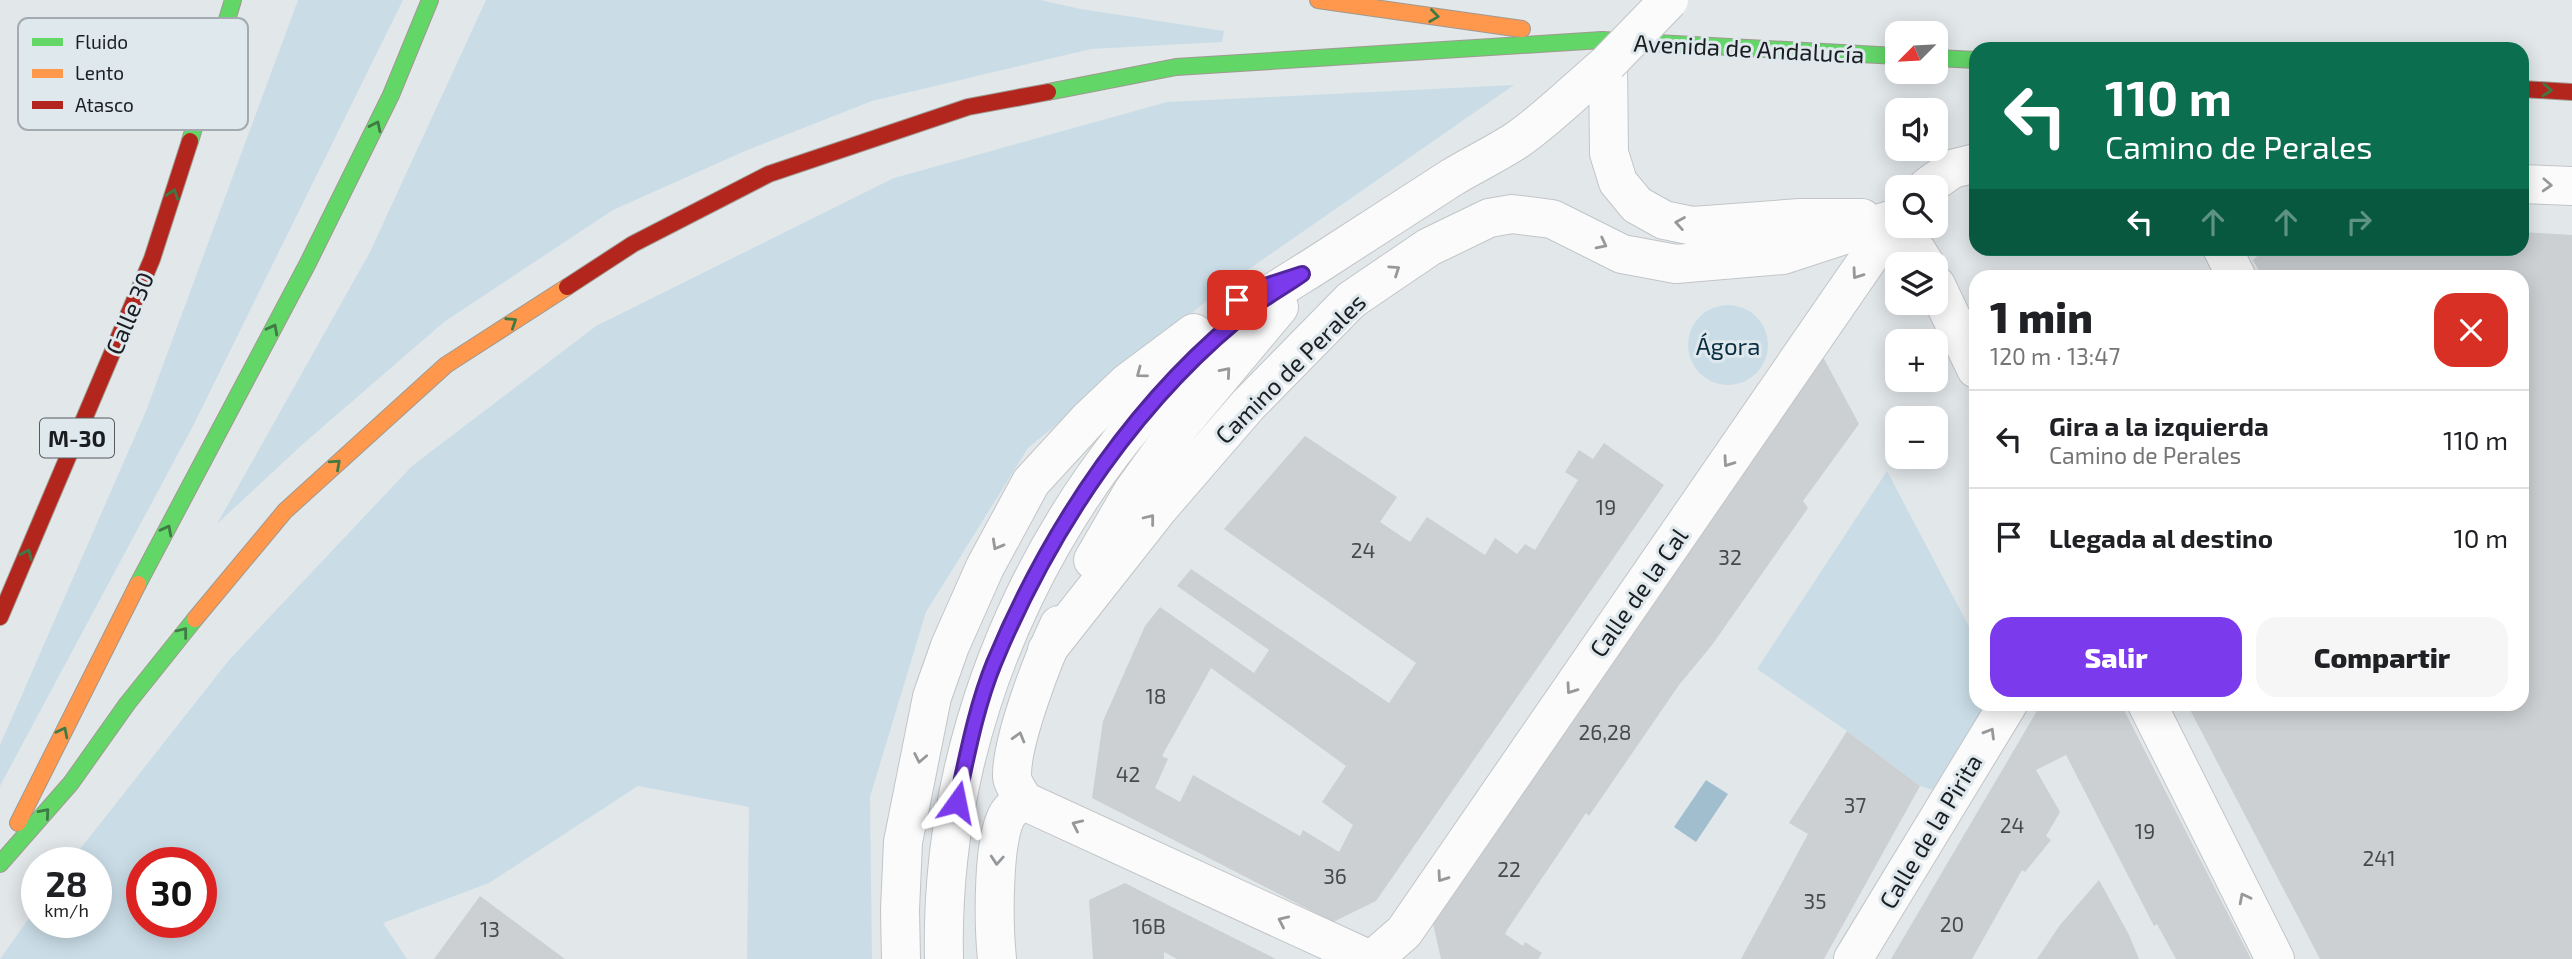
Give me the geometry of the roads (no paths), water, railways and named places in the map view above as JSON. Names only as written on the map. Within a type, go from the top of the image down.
[{"type":"highway","name":"Calle 30","points":[[228,18],[233,0]]},
{"type":"highway","points":[[0,862],[131,598],[314,251],[391,95],[429,0]]},
{"type":"highway","points":[[1318,0],[1605,52]]},
{"type":"highway","points":[[0,862],[71,783],[127,704],[202,608],[285,511],[446,365],[633,244],[769,173],[968,107],[1176,67],[1605,52]]},
{"type":"highway","name":"Avenida de Andalucía","points":[[1605,52],[1885,56]]},
{"type":"highway","points":[[1948,59],[1969,60]]},
{"type":"highway","points":[[2529,89],[2572,92]]},
{"type":"highway","name":"Calle 30","points":[[0,617],[152,259],[194,130]]},
{"type":"street","name":"Camino de Perales","points":[[944,959],[943,912],[949,852],[969,747],[993,665],[1034,576],[1070,511],[1116,449],[1153,404],[1213,341],[1259,303],[1453,177],[1519,139],[1605,52],[1669,0]]},
{"type":"street","points":[[1605,52],[1609,153],[1618,181],[1637,205],[1664,220],[1693,226],[1800,218],[1885,220]]},
{"type":"street","points":[[1944,175],[1952,169],[1969,165]]},
{"type":"street","points":[[2529,184],[2572,186]]},
{"type":"street","name":"Camino de Perales","points":[[1047,650],[1159,508],[1248,405],[1352,300],[1429,247],[1489,218],[1512,214],[1552,219],[1622,254],[1676,264],[1783,255],[1885,224]]},
{"type":"street","name":"Calle de la Cal","points":[[1373,959],[1404,932],[1886,238]]},
{"type":"street","name":"Camino de Perales","points":[[1024,801],[1012,780],[1017,741],[1047,650],[1072,596],[1133,491],[1182,423],[1256,337],[1302,274]]},
{"type":"street","name":"Camino de Perales","points":[[901,959],[903,842],[932,697],[950,646],[985,567],[1031,482],[1128,383],[1237,300],[1262,287],[1302,274]]},
{"type":"street","points":[[1948,310],[1969,354]]},
{"type":"street","name":"Calle de la Pirita","points":[[1853,959],[2004,711]]},
{"type":"street","points":[[2151,711],[2275,959]]},
{"type":"street","points":[[997,959],[994,919],[998,849],[1009,812],[1024,801],[1345,955]]},
{"type":"park label","name":"Ágora","points":[[1728,345]]}]
